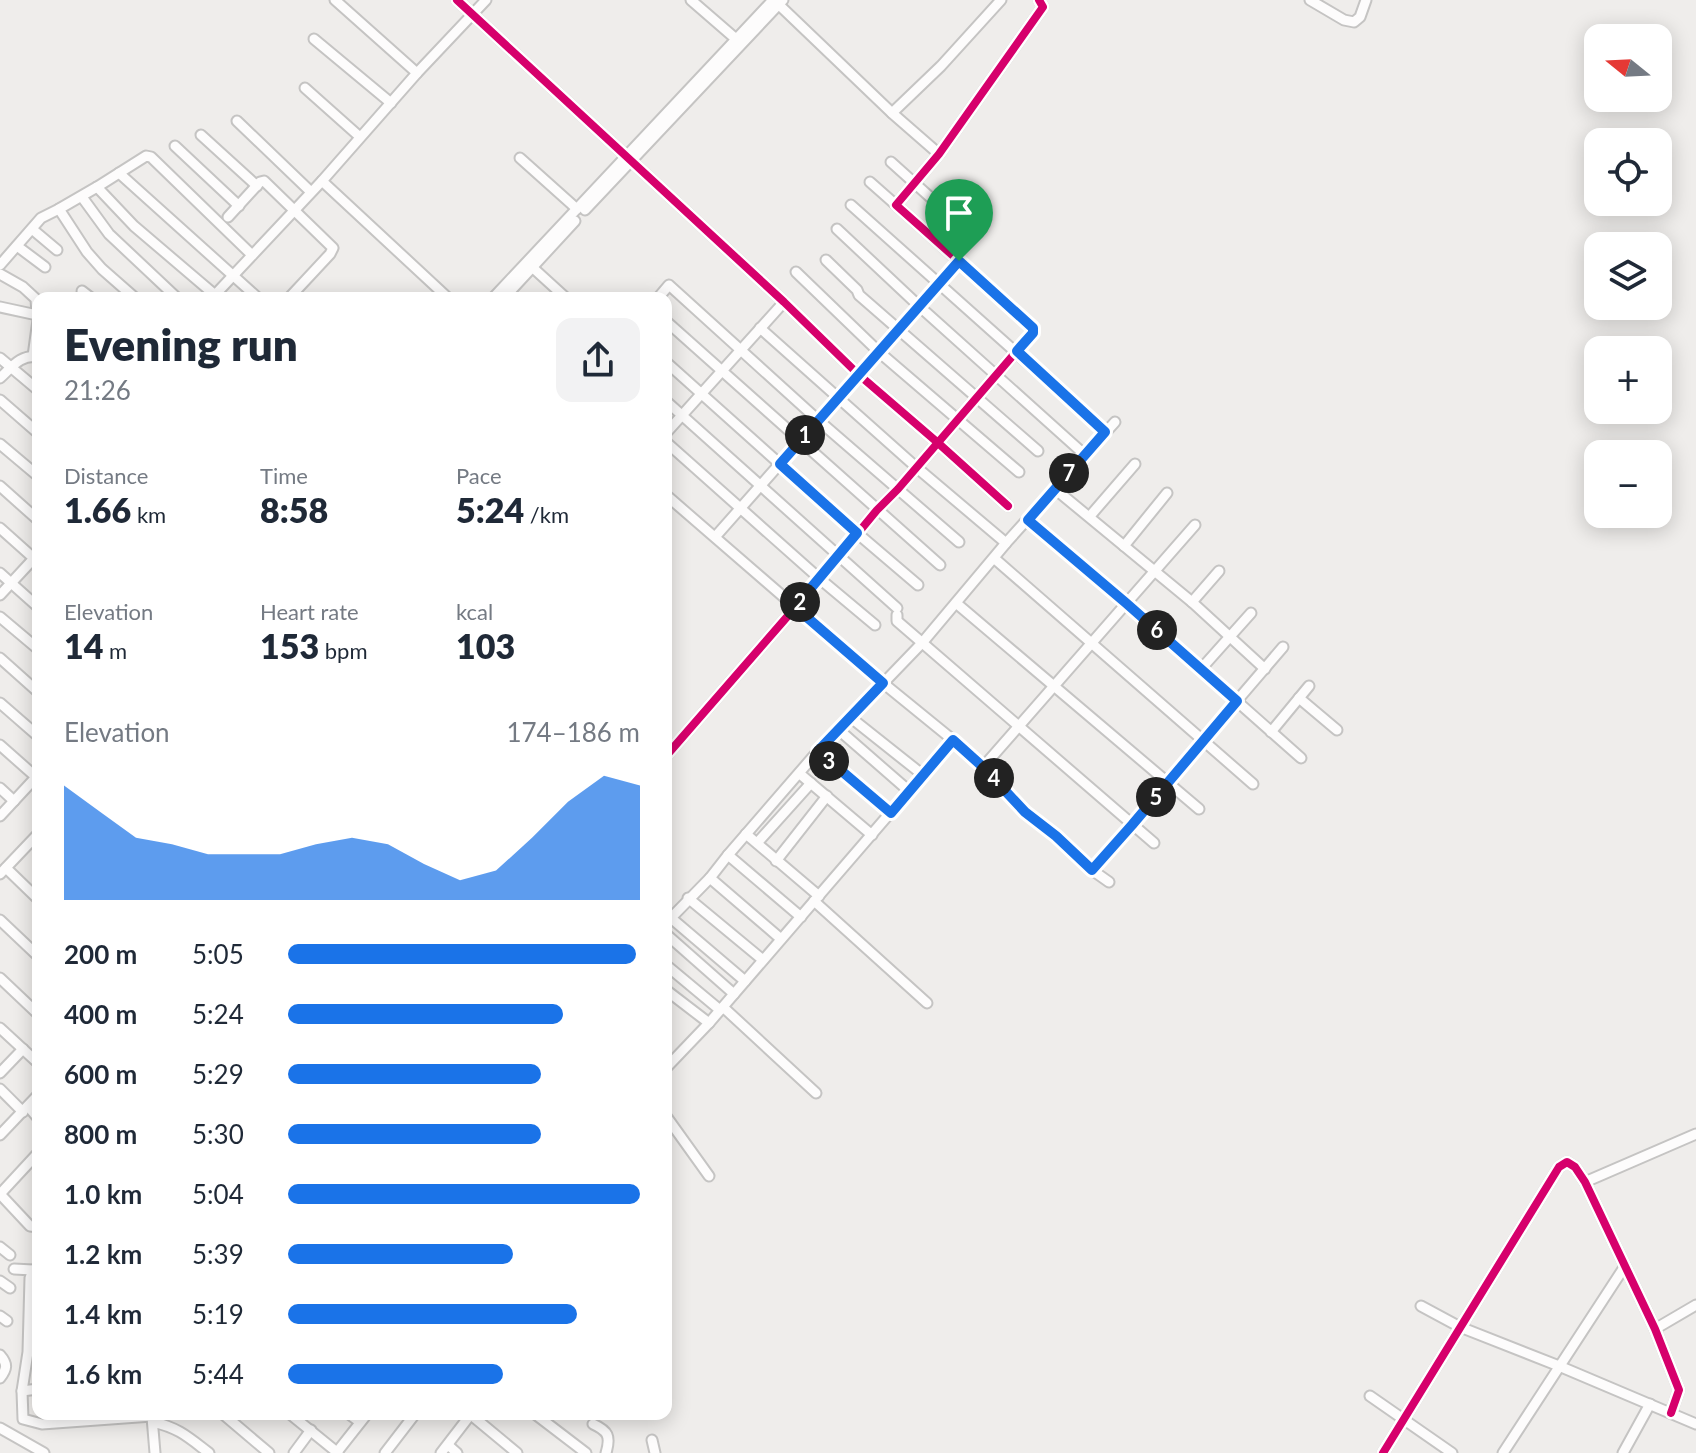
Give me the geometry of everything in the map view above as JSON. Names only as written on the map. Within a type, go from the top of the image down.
[{"type":"street","points":[[335,0],[417,73]]},
{"type":"street","points":[[457,0],[858,374],[1008,506]]},
{"type":"street","points":[[217,292],[486,0]]},
{"type":"street","points":[[691,0],[736,39]]},
{"type":"street","points":[[892,113],[941,66],[1001,0]]},
{"type":"street","points":[[896,205],[939,154],[1043,7],[1039,0]]},
{"type":"street","points":[[1310,0],[1344,20],[1354,22],[1360,17],[1366,0]]},
{"type":"street","points":[[509,292],[736,39],[777,1]]},
{"type":"street","points":[[777,1],[892,113],[939,154]]},
{"type":"street","points":[[499,292],[777,1]]},
{"type":"street","points":[[314,39],[391,103]]},
{"type":"street","points":[[305,88],[360,137]]},
{"type":"street","points":[[237,121],[311,192]]},
{"type":"street","points":[[201,135],[257,186]]},
{"type":"street","points":[[175,146],[239,206]]},
{"type":"street","points":[[0,265],[41,218],[82,197],[146,156],[151,157],[252,255]]},
{"type":"street","points":[[520,158],[577,209]]},
{"type":"street","points":[[891,162],[960,224],[968,225],[971,222]]},
{"type":"street","points":[[119,173],[250,292]]},
{"type":"street","points":[[228,217],[264,181],[333,248],[295,292]]},
{"type":"street","points":[[322,181],[442,292]]},
{"type":"street","points":[[672,749],[1033,333],[1033,328],[870,182]]},
{"type":"street","points":[[97,187],[134,226],[208,292]]},
{"type":"street","points":[[82,197],[109,234],[171,292]]},
{"type":"street","points":[[851,205],[1105,432]]},
{"type":"street","points":[[59,209],[87,252],[128,292]]},
{"type":"street","points":[[32,229],[57,250]]},
{"type":"street","points":[[837,229],[1085,455]]},
{"type":"street","points":[[17,246],[45,267]]},
{"type":"street","points":[[826,260],[859,295],[1038,451]]},
{"type":"street","points":[[715,537],[959,261]]},
{"type":"street","points":[[532,267],[559,292]]},
{"type":"street","points":[[796,272],[879,352],[1019,472]]},
{"type":"street","points":[[0,274],[32,295]]},
{"type":"street","points":[[663,292],[669,285],[959,542]]},
{"type":"street","points":[[672,427],[784,302]]},
{"type":"street","points":[[0,307],[32,316]]},
{"type":"street","points":[[672,326],[940,565]]},
{"type":"street","points":[[760,328],[1006,543]]},
{"type":"street","points":[[0,378],[25,357],[32,356]]},
{"type":"street","points":[[0,358],[32,385]]},
{"type":"street","points":[[672,367],[918,585]]},
{"type":"street","points":[[0,400],[32,428]]},
{"type":"street","points":[[672,407],[839,555],[897,611],[897,621],[1154,843]]},
{"type":"street","points":[[672,917],[710,878],[818,751],[922,643],[1006,543],[1115,422]]},
{"type":"street","points":[[0,444],[32,471]]},
{"type":"street","points":[[672,447],[875,625]]},
{"type":"street","points":[[1090,516],[1135,464]]},
{"type":"street","points":[[0,486],[32,515]]},
{"type":"street","points":[[1055,489],[1192,602],[1265,669]]},
{"type":"street","points":[[1124,546],[1167,493]]},
{"type":"street","points":[[672,500],[953,740],[1025,812],[1109,882]]},
{"type":"street","points":[[1028,520],[1301,758]]},
{"type":"street","points":[[983,767],[1195,525]]},
{"type":"street","points":[[0,528],[32,554]]},
{"type":"street","points":[[995,559],[1253,784]]},
{"type":"street","points":[[0,595],[32,563]]},
{"type":"street","points":[[1192,602],[1219,571]]},
{"type":"street","points":[[0,573],[32,602]]},
{"type":"street","points":[[956,603],[1199,809]]},
{"type":"street","points":[[1201,669],[1251,613]]},
{"type":"street","points":[[0,617],[32,644]]},
{"type":"street","points":[[1092,870],[1283,647]]},
{"type":"street","points":[[0,658],[32,687]]},
{"type":"street","points":[[1271,732],[1309,686]]},
{"type":"street","points":[[1299,698],[1337,730]]},
{"type":"street","points":[[0,703],[32,731]]},
{"type":"street","points":[[850,717],[923,775]]},
{"type":"street","points":[[839,730],[909,791]]},
{"type":"street","points":[[672,1062],[953,740]]},
{"type":"street","points":[[0,745],[32,772]]},
{"type":"street","points":[[818,751],[891,813]]},
{"type":"street","points":[[800,774],[872,835]]},
{"type":"street","points":[[0,816],[32,781]]},
{"type":"street","points":[[757,843],[811,783]]},
{"type":"street","points":[[0,788],[14,801]]},
{"type":"street","points":[[776,861],[827,796]]},
{"type":"street","points":[[746,834],[927,1003]]},
{"type":"street","points":[[32,840],[3,871],[32,892]]},
{"type":"street","points":[[728,855],[801,917]]},
{"type":"street","points":[[710,878],[781,939]]},
{"type":"street","points":[[688,898],[763,960]]},
{"type":"street","points":[[0,920],[32,950]]},
{"type":"street","points":[[672,923],[745,981]]},
{"type":"street","points":[[0,939],[10,929]]},
{"type":"street","points":[[672,939],[734,994]]},
{"type":"street","points":[[672,970],[722,1008],[816,1093]]},
{"type":"street","points":[[0,978],[32,1008]]},
{"type":"street","points":[[672,995],[709,1023]]},
{"type":"street","points":[[0,1028],[32,1057]]},
{"type":"street","points":[[0,1073],[23,1049]]},
{"type":"street","points":[[0,1089],[32,1114]]},
{"type":"street","points":[[0,1135],[32,1101]]},
{"type":"street","points":[[672,1124],[709,1176]]},
{"type":"street","points":[[1585,1182],[1696,1134]]},
{"type":"street","points":[[32,1159],[0,1194],[32,1226]]},
{"type":"street","points":[[1383,1453],[1559,1167],[1567,1162],[1575,1167],[1585,1182],[1655,1329],[1679,1390],[1671,1413]]},
{"type":"street","points":[[0,1247],[10,1255]]},
{"type":"street","points":[[1503,1453],[1625,1266]]},
{"type":"street","points":[[14,1269],[32,1269]]},
{"type":"street","points":[[32,1274],[32,1294]]},
{"type":"street","points":[[0,1281],[10,1288]]},
{"type":"street","points":[[1655,1329],[1696,1305]]},
{"type":"street","points":[[1421,1306],[1460,1327],[1696,1424]]},
{"type":"street","points":[[0,1355],[6,1365],[0,1378]]},
{"type":"street","points":[[14,1436],[23,1419],[22,1391],[32,1355]]},
{"type":"street","points":[[22,1391],[32,1390]]},
{"type":"street","points":[[1370,1396],[1452,1453]]},
{"type":"street","points":[[1623,1453],[1650,1404]]},
{"type":"street","points":[[23,1419],[42,1424],[81,1420]]},
{"type":"street","points":[[152,1420],[155,1453]]},
{"type":"street","points":[[158,1420],[181,1431],[209,1453]]},
{"type":"street","points":[[230,1420],[269,1453]]},
{"type":"street","points":[[298,1420],[338,1452],[362,1420]]},
{"type":"street","points":[[385,1453],[410,1420]]},
{"type":"street","points":[[457,1453],[444,1449],[466,1420]]},
{"type":"street","points":[[477,1420],[517,1453]]},
{"type":"street","points":[[543,1420],[586,1453]]},
{"type":"street","points":[[593,1424],[607,1432],[606,1453]]},
{"type":"street","points":[[0,1428],[44,1453]]},
{"type":"street","points":[[294,1453],[311,1430]]},
{"type":"street","points":[[652,1440],[655,1453]]},
{"type":"cycle path","points":[[457,0],[858,374],[1008,506]]},
{"type":"cycle path","points":[[672,749],[1034,331],[1031,325],[896,205],[939,154],[1043,7],[1039,0]]},
{"type":"cycle path","points":[[1383,1453],[1559,1167],[1567,1162],[1575,1167],[1585,1182],[1655,1329],[1679,1390],[1671,1413]]},
{"type":"route","points":[[959,261],[1033,328],[1033,333],[1017,351],[1105,432],[1028,520],[1237,701],[1092,870],[1025,812],[953,740],[891,813],[818,751],[883,683],[795,607],[857,533],[780,464],[959,261]]}]
